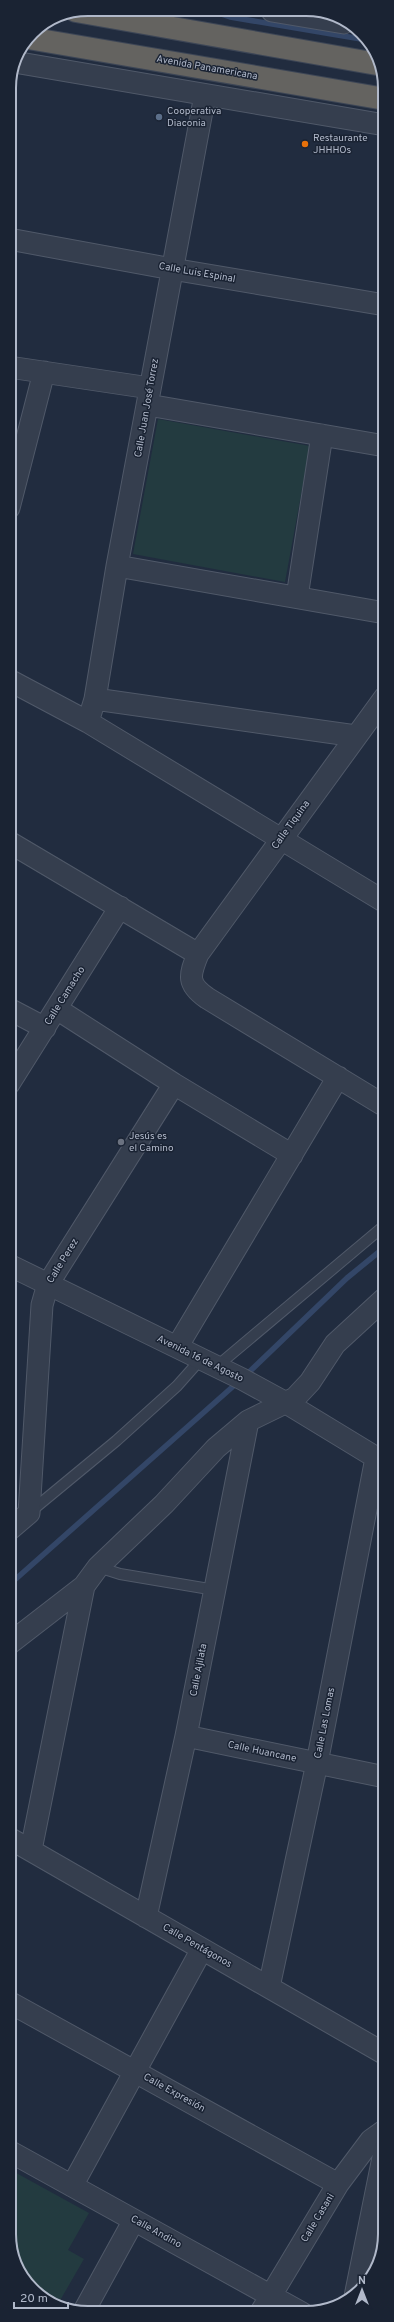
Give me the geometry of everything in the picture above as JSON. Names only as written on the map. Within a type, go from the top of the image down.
[{"type":"highway","points":[[104,16],[373,63]]},
{"type":"highway","name":"Avenida Panamericana","points":[[35,39],[378,98]]},
{"type":"street","points":[[302,16],[332,21]]},
{"type":"street","points":[[21,63],[378,124]]},
{"type":"street","name":"Calle Juan José Torrez","points":[[88,722],[95,699],[117,566],[205,95]]},
{"type":"street","name":"Calle Luis Espinal","points":[[16,240],[172,269],[378,304]]},
{"type":"street","points":[[16,367],[44,372],[322,435],[378,445]]},
{"type":"street","points":[[16,481],[44,372]]},
{"type":"street","points":[[296,597],[322,435]]},
{"type":"street","points":[[117,566],[378,612]]},
{"type":"street","points":[[16,684],[88,722],[378,898]]},
{"type":"street","points":[[95,699],[356,736]]},
{"type":"street","name":"Calle Tiquina","points":[[377,721],[356,736],[198,954],[190,977],[192,984],[197,991],[378,1102]]},
{"type":"street","points":[[16,846],[198,954]]},
{"type":"street","name":"Calle Camacho","points":[[16,1073],[120,907]]},
{"type":"street","points":[[57,1009],[174,1084],[292,1155]]},
{"type":"street","points":[[16,1013],[45,1028]]},
{"type":"street","points":[[177,1347],[338,1077]]},
{"type":"street","name":"Calle Perez","points":[[29,1513],[42,1305],[48,1284],[174,1084]]},
{"type":"street","name":"Avenida 16 de Agosto","points":[[16,1268],[177,1347],[288,1404],[378,1460]]},
{"type":"street","points":[[16,1639],[84,1586],[98,1567],[164,1504],[216,1448],[248,1422],[265,1412],[288,1404],[302,1392],[336,1344],[378,1305]]},
{"type":"street","name":"Calle Ajllata","points":[[146,1917],[186,1736],[248,1422]]},
{"type":"street","name":"Calle Las Lomas","points":[[269,1987],[378,1471]]},
{"type":"street","points":[[16,1524],[29,1513]]},
{"type":"street","points":[[31,1850],[84,1586]]},
{"type":"street","name":"Calle Huancane","points":[[186,1736],[378,1776]]},
{"type":"street","name":"Calle Pentágonos","points":[[16,1842],[378,2050]]},
{"type":"street","points":[[72,2186],[202,1948]]},
{"type":"street","name":"Calle Expresión","points":[[16,2006],[338,2184]]},
{"type":"street","name":"Calle Casani","points":[[266,2304],[338,2184],[371,2140],[378,2135]]},
{"type":"street","name":"Calle Andino","points":[[16,2155],[134,2220],[266,2304]]},
{"type":"street","points":[[361,2270],[378,2185]]},
{"type":"street","points":[[86,2306],[134,2220]]},
{"type":"lane","points":[[29,1513],[116,1441],[177,1386],[209,1363],[378,1230]]},
{"type":"lane","points":[[98,1567],[120,1574],[215,1590]]},
{"type":"green space","points":[[158,419],[310,446],[285,582],[133,554]]},
{"type":"green space","points":[[16,2173],[89,2213],[68,2250],[84,2259],[60,2300],[44,2291],[28,2274],[23,2266],[18,2252],[16,2238]]},
{"type":"waterway","points":[[227,16],[358,39]]},
{"type":"waterway","points":[[245,1376],[347,1278],[378,1253]]},
{"type":"waterway","points":[[16,1579],[238,1382]]},
{"type":"place","name":"Cooperativa Diaconia","points":[[159,117]]},
{"type":"place","name":"Restaurante JHHHOs","points":[[305,144]]},
{"type":"place","name":"Jesús es el Camino","points":[[121,1142]]}]
